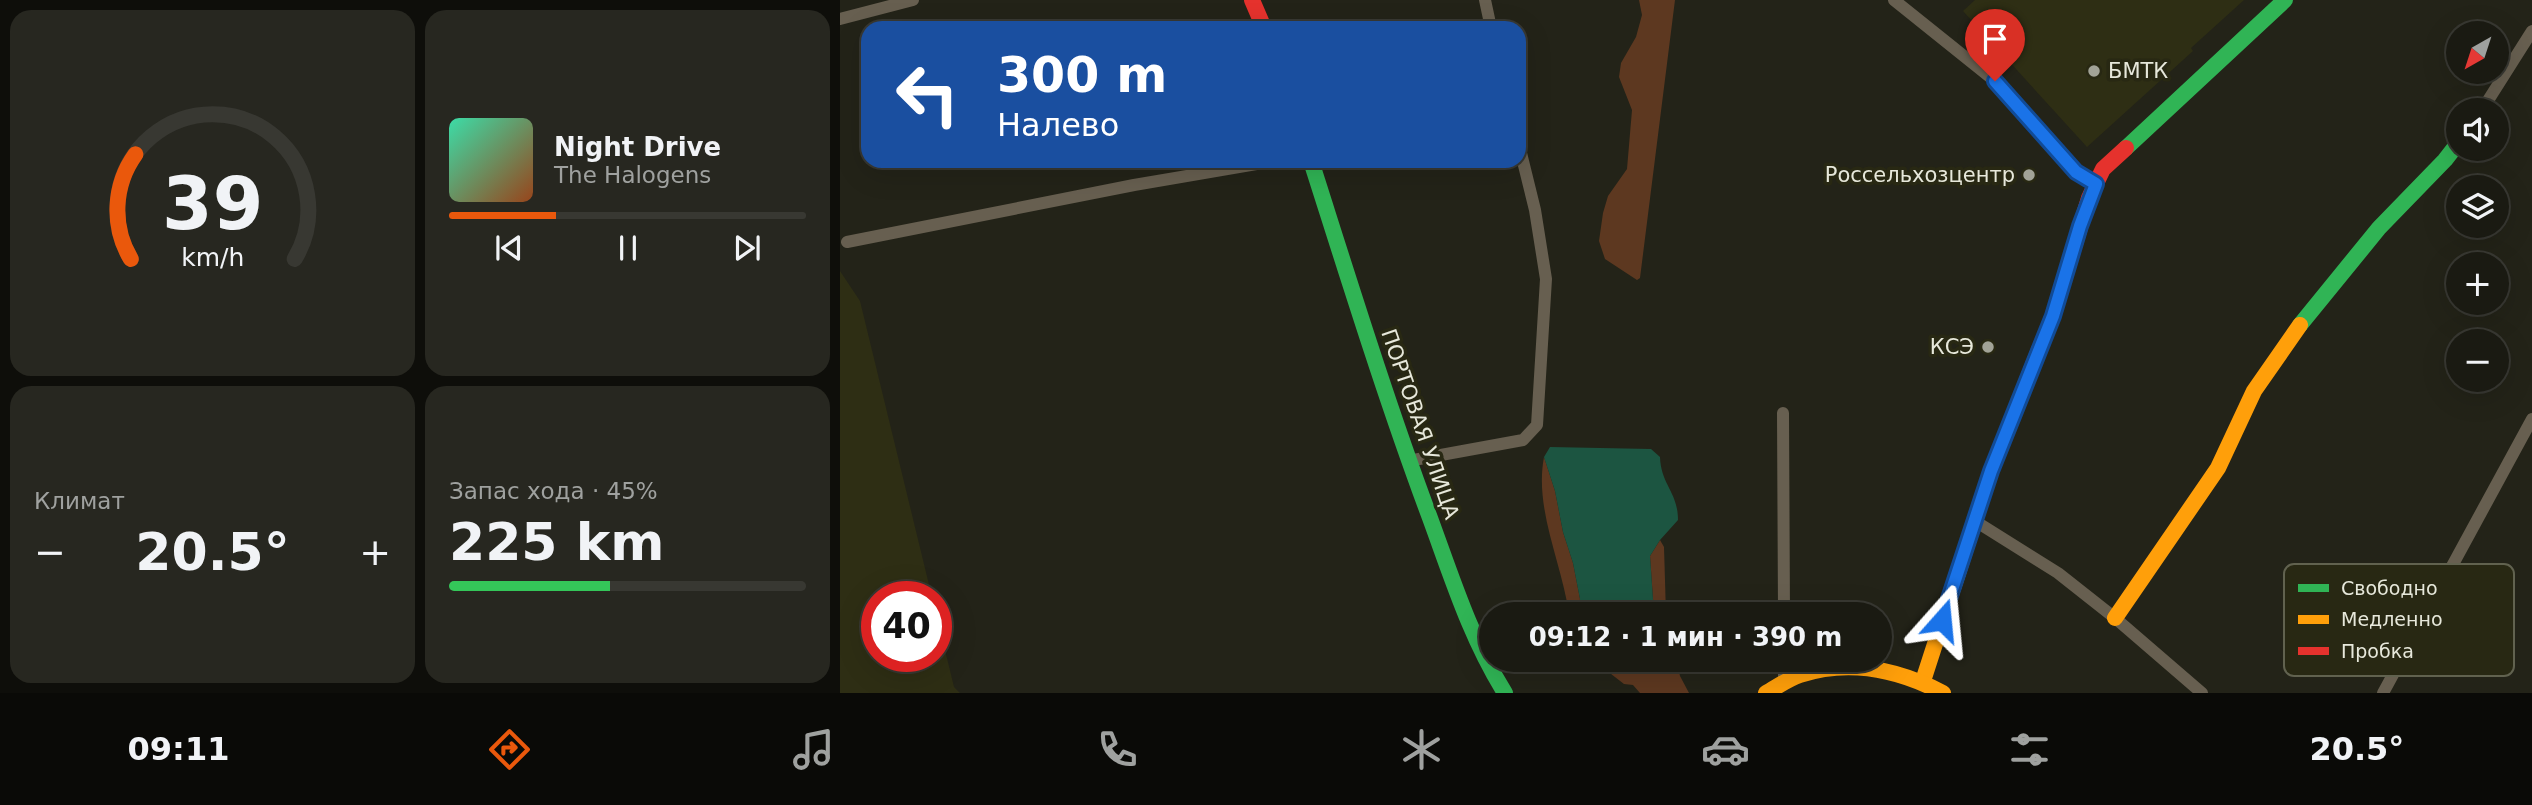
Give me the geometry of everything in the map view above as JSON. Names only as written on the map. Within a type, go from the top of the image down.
[{"type":"street","points":[[840,19],[914,0]]},
{"type":"street","points":[[1252,0],[1261,21]]},
{"type":"street","points":[[1485,0],[1490,21]]},
{"type":"street","points":[[1894,0],[1995,81],[2076,172],[2096,184]]},
{"type":"street","points":[[1923,681],[1996,459],[2053,316],[2080,226],[2096,184],[2104,169],[2285,0]]},
{"type":"street","points":[[2490,98],[2532,31]]},
{"type":"street","points":[[2115,618],[2218,468],[2254,391],[2294,333],[2379,228],[2446,159]]},
{"type":"street","points":[[846,242],[1234,168]]},
{"type":"street","name":"ПОРТОВАЯ УЛИЦА","points":[[1313,168],[1408,461],[1471,630],[1504,693]]},
{"type":"street","points":[[1408,461],[1523,440],[1536,425],[1546,279],[1525,168]]},
{"type":"street","points":[[1783,413],[1784,602]]},
{"type":"street","points":[[2453,564],[2532,419]]},
{"type":"street","points":[[1975,521],[2058,573],[2202,693]]},
{"type":"street","points":[[1766,693],[1798,676],[1853,667],[1890,671],[1923,681],[1943,693]]},
{"type":"street","points":[[1784,672],[1784,683]]},
{"type":"street","points":[[2383,693],[2392,676]]},
{"type":"shaded area","points":[[1639,0],[1675,0],[1640,278],[1637,280],[1605,259],[1599,241],[1608,196],[1627,169],[1632,110],[1619,77],[1621,63],[1636,37],[1642,15]]},
{"type":"shaded area","name":"БМТК","points":[[1975,0],[2244,0],[2191,48],[2193,51],[2087,147],[1963,11]]},
{"type":"shaded area","points":[[840,271],[860,301],[928,581],[861,581],[861,672],[950,672],[954,687],[960,693],[840,693]]},
{"type":"shaded area","points":[[1550,447],[1651,449],[1660,457],[1678,520],[1650,556],[1653,602],[1580,602],[1573,563],[1544,457]]},
{"type":"shaded area","points":[[1544,457],[1573,563],[1580,602],[1567,602],[1546,516],[1542,477]]},
{"type":"shaded area","points":[[1660,540],[1664,547],[1666,602],[1653,602],[1650,556]]},
{"type":"shaded area","points":[[1608,672],[1679,672],[1689,693],[1640,693],[1633,685],[1624,684]]},
{"type":"traffic: fast","points":[[2126,148],[2285,0]]},
{"type":"traffic: fast","points":[[2300,325],[2379,228],[2446,159]]},
{"type":"traffic: fast","points":[[1313,168],[1383,385],[1446,563],[1472,630],[1505,693]]},
{"type":"traffic: slow","points":[[2115,618],[2218,468],[2254,391],[2300,325]]},
{"type":"traffic: slow","points":[[1923,681],[1991,471],[2039,350]]},
{"type":"traffic: slow","points":[[1766,693],[1800,675],[1837,668],[1873,669],[1891,673],[1943,693]]},
{"type":"traffic: jam","points":[[1252,0],[1261,21]]},
{"type":"traffic: jam","points":[[2039,350],[2053,316],[2089,198],[2103,169],[2126,148]]},
{"type":"place","name":"БМТК","points":[[2094,71]]},
{"type":"place","name":"Россельхозцентр","points":[[2029,175]]},
{"type":"place","name":"КСЭ","points":[[1988,347]]},
{"type":"route","points":[[1942,620],[1991,471],[2053,316],[2089,198],[2096,184],[2076,172],[1995,81]]}]
